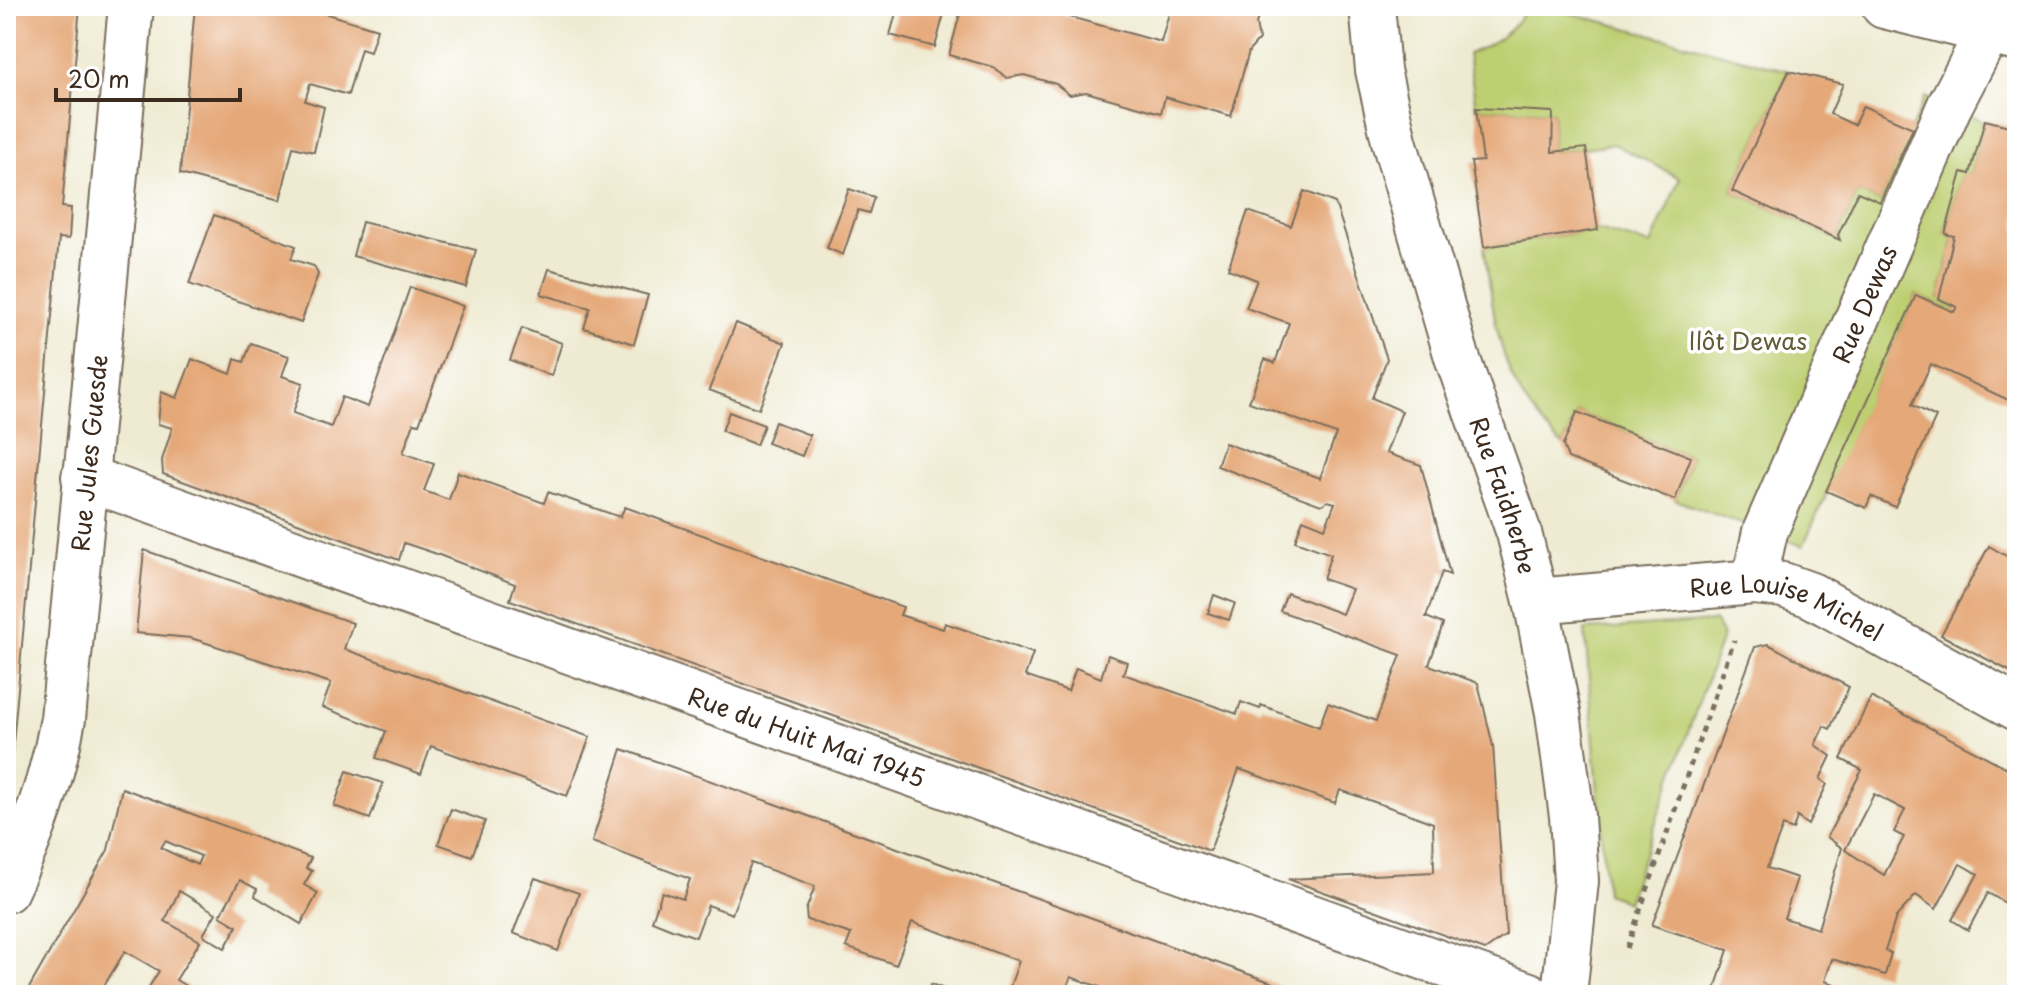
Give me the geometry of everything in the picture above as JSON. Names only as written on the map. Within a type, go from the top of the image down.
[{"type":"street","name":"Rue Jules Guesde","points":[[6,890],[36,828],[53,776],[63,719],[131,6]]},
{"type":"street","name":"Rue Faidherbe","points":[[1372,6],[1378,70],[1394,141],[1457,357],[1519,533],[1558,713],[1572,816],[1576,881],[1564,995]]},
{"type":"street","points":[[1884,6],[2002,36]]},
{"type":"street","name":"Rue Dewas","points":[[1754,582],[1765,532],[1949,107],[2002,36]]},
{"type":"street","name":"Rue du Huit Mai 1945","points":[[84,477],[1529,995]]},
{"type":"street","name":"Rue Louise Michel","points":[[1536,601],[1754,582],[1783,585],[1811,595],[2017,708]]},
{"type":"path","points":[[1625,956],[1754,582]]},
{"type":"green space","name":"Ilôt Dewas","points":[[1527,6],[1544,6],[1789,71],[1732,191],[1840,240],[1838,235],[1858,192],[1880,202],[1925,97],[1985,122],[1970,174],[1962,173],[1945,233],[1954,236],[1939,298],[1957,307],[1954,312],[1916,295],[1803,546],[1675,500],[1691,457],[1577,412],[1563,445],[1525,402],[1513,379],[1497,330],[1484,247],[1598,230],[1651,245],[1680,178],[1614,144],[1552,152],[1553,112],[1476,108],[1468,54],[1502,36],[1516,23]]},
{"type":"green space","points":[[1714,621],[1723,635],[1627,902],[1606,893],[1585,630]]},
{"type":"building","points":[[6,6],[80,6],[62,207],[71,208],[69,239],[59,238],[12,755],[6,769]]},
{"type":"building","points":[[195,6],[326,6],[324,13],[377,29],[370,52],[361,49],[348,95],[310,84],[305,101],[324,107],[314,152],[293,147],[280,200],[180,174]]},
{"type":"building","points":[[898,6],[946,6],[935,47],[890,35]]},
{"type":"building","points":[[962,6],[1030,6],[1161,42],[1171,6],[1261,6],[1256,24],[1259,40],[1249,51],[1231,116],[1165,97],[1161,113],[1086,92],[1070,95],[1056,84],[1024,75],[1007,78],[993,67],[949,55]]},
{"type":"building","points":[[1789,71],[1843,84],[1830,114],[1854,125],[1863,106],[1913,128],[1880,202],[1858,192],[1838,235],[1840,240],[1732,191]]},
{"type":"building","points":[[1476,108],[1553,112],[1552,152],[1586,148],[1598,230],[1484,247],[1471,162],[1483,161]]},
{"type":"building","points":[[1985,120],[2017,128],[2017,404],[1931,364],[1912,405],[1936,417],[1895,507],[1871,496],[1866,508],[1826,491],[1916,295],[1954,312],[1957,307],[1939,299],[1954,236],[1945,234],[1962,172],[1970,174]]},
{"type":"building","points":[[849,189],[874,197],[869,213],[858,210],[843,255],[827,248]]},
{"type":"building","points":[[1304,191],[1335,203],[1387,359],[1372,398],[1402,411],[1386,453],[1421,465],[1450,575],[1442,572],[1426,617],[1443,624],[1429,665],[1478,683],[1493,746],[1506,935],[1485,950],[1288,879],[1434,872],[1433,823],[1409,814],[1340,790],[1335,803],[1239,769],[1210,851],[510,600],[515,584],[434,553],[404,543],[399,560],[163,474],[162,460],[172,428],[158,424],[161,392],[177,398],[192,359],[231,374],[235,359],[244,362],[251,343],[289,356],[282,376],[303,383],[293,413],[331,427],[342,397],[368,407],[410,287],[463,306],[419,424],[414,423],[403,453],[434,464],[424,491],[449,500],[458,472],[544,503],[548,492],[620,517],[625,507],[903,607],[900,615],[943,629],[945,623],[1033,653],[1025,676],[1068,691],[1076,668],[1101,678],[1108,655],[1127,662],[1123,674],[1237,714],[1241,702],[1260,709],[1261,705],[1319,727],[1328,703],[1376,721],[1401,655],[1280,611],[1287,593],[1342,614],[1352,589],[1323,579],[1331,554],[1295,541],[1303,519],[1325,528],[1335,503],[1328,501],[1321,505],[1217,466],[1225,443],[1320,478],[1336,434],[1249,402],[1265,359],[1275,363],[1289,323],[1246,308],[1257,280],[1228,269],[1248,211],[1291,226]]},
{"type":"building","points":[[214,215],[296,246],[291,259],[314,266],[318,274],[301,323],[189,284]]},
{"type":"building","points":[[362,222],[476,250],[466,287],[353,256]]},
{"type":"building","points":[[549,269],[648,295],[634,344],[584,328],[590,308],[541,294]]},
{"type":"building","points":[[736,323],[785,343],[759,409],[709,390]]},
{"type":"building","points":[[522,328],[562,343],[551,376],[510,360]]},
{"type":"building","points":[[729,412],[764,425],[756,445],[722,431]]},
{"type":"building","points":[[1577,412],[1691,457],[1675,500],[1568,458],[1563,445]]},
{"type":"building","points":[[775,422],[810,435],[802,456],[767,443]]},
{"type":"building","points":[[1989,546],[2015,561],[2017,556],[2017,675],[1941,635]]},
{"type":"building","points":[[144,550],[353,623],[344,649],[590,737],[567,796],[431,746],[421,774],[376,758],[386,731],[322,707],[331,683],[191,638],[136,633]]},
{"type":"building","points":[[1214,595],[1235,603],[1229,620],[1208,613]]},
{"type":"building","points":[[1768,644],[1849,687],[1830,729],[1824,726],[1815,745],[1831,756],[1820,779],[1827,784],[1808,825],[1797,817],[1793,830],[1783,826],[1767,868],[1797,878],[1784,918],[1818,929],[1842,848],[1827,837],[1862,770],[1841,759],[1871,697],[2017,773],[2017,899],[2012,907],[1988,893],[1968,930],[1952,920],[1978,874],[1960,864],[1936,909],[1916,895],[1896,917],[1885,951],[1891,953],[1885,975],[1832,959],[1825,981],[1867,995],[1713,995],[1728,950],[1652,925],[1755,647]],"holes":[[[1874,794],[1905,810],[1894,832],[1904,837],[1884,875],[1845,850]]]},
{"type":"building","points":[[622,749],[1284,987],[1281,995],[1123,995],[1071,977],[1063,995],[1007,995],[1019,961],[912,922],[896,965],[846,947],[851,934],[807,920],[806,910],[815,886],[751,863],[732,914],[708,905],[696,937],[672,929],[652,921],[662,892],[683,899],[690,879],[592,842]]},
{"type":"building","points":[[347,771],[383,783],[370,819],[334,806]]},
{"type":"building","points":[[122,788],[311,858],[306,868],[312,871],[304,885],[318,893],[301,924],[255,896],[257,889],[240,880],[220,916],[237,926],[225,948],[203,935],[216,913],[179,891],[165,921],[200,941],[176,980],[201,995],[144,995],[159,971],[125,951],[101,991],[108,995],[25,995],[108,850]],"holes":[[[165,841],[201,856],[197,865],[161,848]]]},
{"type":"building","points":[[451,809],[485,821],[472,856],[438,844]]},
{"type":"building","points":[[535,878],[579,893],[558,951],[513,933]]},
{"type":"building","points":[[931,984],[947,990],[945,995],[927,995]]}]
